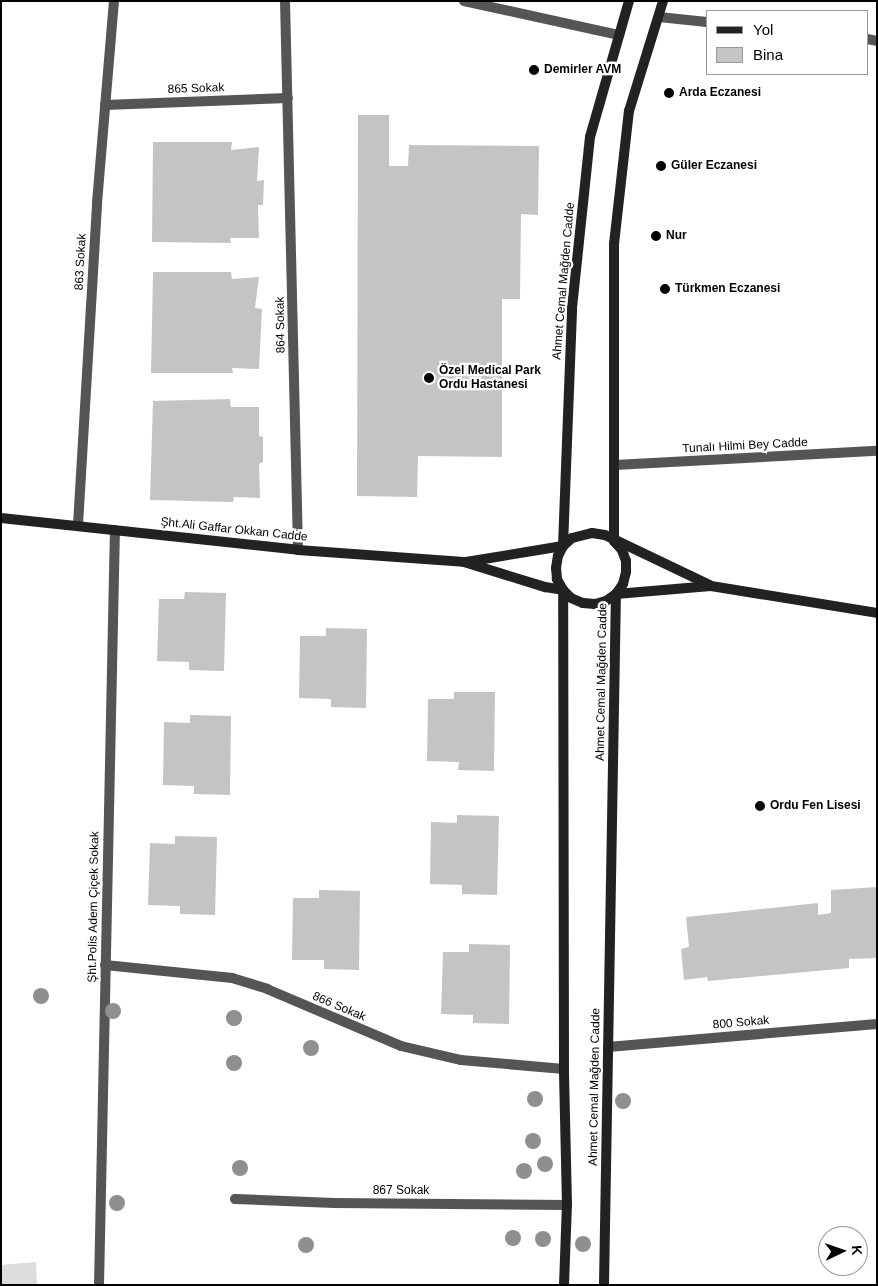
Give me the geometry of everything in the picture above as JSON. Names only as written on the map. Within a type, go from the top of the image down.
[{"type":"main road","name":"Ahmet Cemal Mağden Cadde","points":[[564,1285],[567,1205],[564,1068],[562,590],[557,579],[556,568],[558,556],[563,546],[572,308],[590,137],[629,1]]},
{"type":"main road","points":[[614,541],[614,244],[629,112],[663,1]]},
{"type":"main road","name":"Şht.Ali Gaffar Okkan Cadde","points":[[1,518],[298,550],[464,562],[545,587],[562,590],[571,598],[583,603],[595,604],[606,601],[616,594],[711,586],[877,613]]},
{"type":"main road","name":"Şht.Ali Gaffar Okkan Cadde","points":[[464,562],[563,546],[572,538],[592,533],[605,535],[614,541],[711,586]]},
{"type":"main road","name":"Ahmet Cemal Mağden Cadde","points":[[604,1285],[616,594],[623,584],[626,572],[626,560],[622,550],[614,541]]},
{"type":"street","name":"863 Sokak","points":[[78,525],[97,202],[114,1]]},
{"type":"street","name":"864 Sokak","points":[[285,1],[298,550]]},
{"type":"street","points":[[464,1],[619,35]]},
{"type":"street","points":[[659,17],[706,22]]},
{"type":"street","name":"865 Sokak","points":[[105,105],[288,98]]},
{"type":"street","name":"Tunalı Hilmi Bey Cadde","points":[[615,465],[876,448]]},
{"type":"street","name":"Şht.Polis Adem Çiçek Sokak","points":[[99,1285],[115,530]]},
{"type":"street","name":"866 Sokak","points":[[105,965],[232,978],[267,989],[401,1046],[461,1060],[564,1068]]},
{"type":"street","name":"800 Sokak","points":[[608,1047],[877,1024]]},
{"type":"street","name":"867 Sokak","points":[[235,1199],[334,1203],[567,1205]]},
{"type":"shaded area","points":[[36,1262],[37,1285],[1,1285],[1,1265]]},
{"type":"building","name":"Özel Medical Park Ordu Hastanesi","points":[[358,115],[389,115],[389,166],[408,166],[409,145],[539,146],[538,215],[521,214],[520,299],[502,299],[502,457],[418,456],[417,497],[357,496]]},
{"type":"building","points":[[153,142],[232,142],[231,150],[259,147],[257,181],[264,180],[263,205],[258,205],[259,238],[230,238],[231,243],[152,242]]},
{"type":"building","points":[[153,272],[231,272],[232,279],[259,277],[255,308],[262,309],[259,369],[232,368],[233,373],[151,373]]},
{"type":"building","points":[[230,399],[231,407],[259,407],[259,436],[263,437],[263,462],[259,464],[260,498],[234,497],[233,502],[150,500],[153,401]]},
{"type":"building","points":[[185,592],[226,593],[224,671],[189,670],[189,662],[157,661],[159,599],[184,599]]},
{"type":"building","points":[[326,628],[367,629],[366,708],[331,707],[331,699],[299,698],[300,636],[326,636]]},
{"type":"building","points":[[454,692],[495,692],[494,771],[458,770],[459,762],[427,761],[428,699],[454,699]]},
{"type":"building","points":[[190,715],[231,716],[230,795],[194,794],[194,786],[163,785],[164,722],[190,723]]},
{"type":"building","points":[[457,815],[499,816],[497,895],[462,894],[462,885],[430,884],[431,822],[457,823]]},
{"type":"building","points":[[175,836],[217,837],[215,915],[180,914],[180,906],[148,905],[150,843],[175,844]]},
{"type":"building","points":[[877,887],[877,958],[849,959],[849,968],[708,981],[707,977],[684,980],[681,949],[689,947],[686,917],[818,903],[818,915],[831,913],[831,890]]},
{"type":"building","points":[[319,890],[360,891],[359,970],[324,969],[324,960],[292,960],[293,898],[319,898]]},
{"type":"building","points":[[469,944],[510,945],[509,1024],[473,1023],[473,1015],[441,1014],[443,952],[469,952]]},
{"type":"place","name":"Demirler AVM","points":[[534,70]]},
{"type":"place","name":"Arda Eczanesi","points":[[669,93]]},
{"type":"place","name":"Güler Eczanesi","points":[[661,166]]},
{"type":"place","name":"Nur","points":[[656,236]]},
{"type":"place","name":"Türkmen Eczanesi","points":[[665,289]]},
{"type":"place","name":"Özel Medical Park Ordu Hastanesi","points":[[429,378]]},
{"type":"place","name":"Ordu Fen Lisesi","points":[[760,806]]}]
